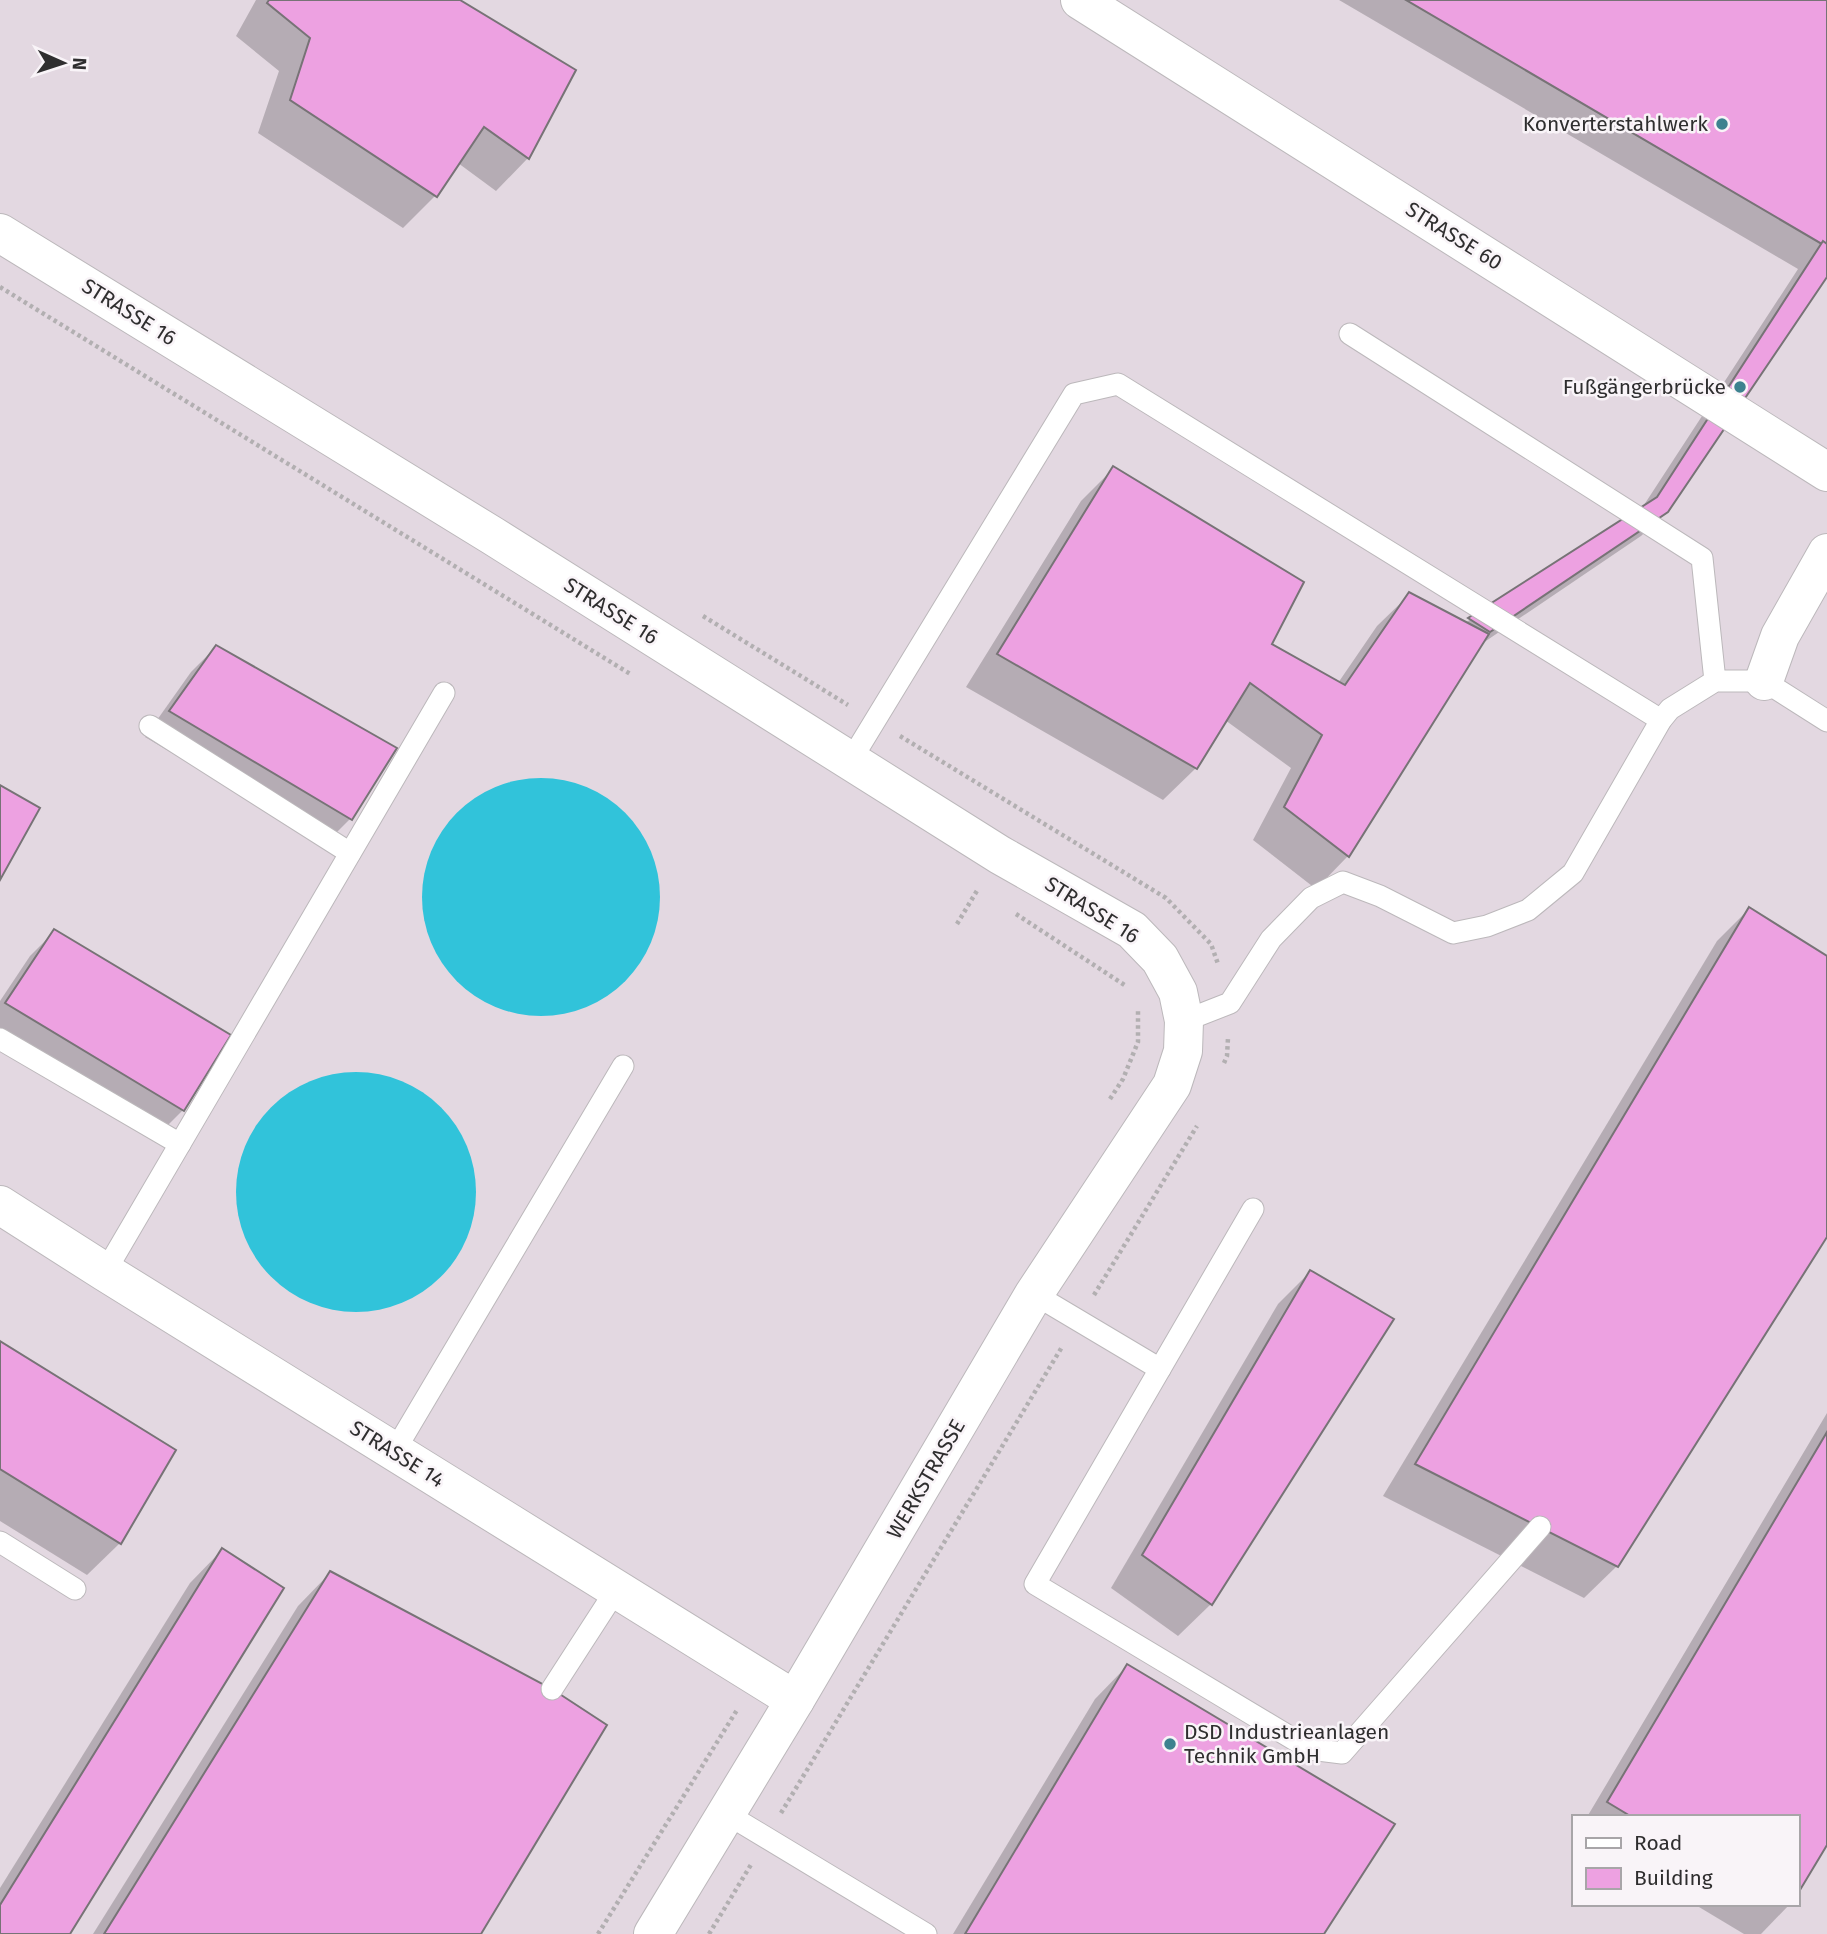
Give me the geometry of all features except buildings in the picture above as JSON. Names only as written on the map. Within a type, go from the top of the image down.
[{"type":"street","name":"STRASSE 60","points":[[1080,0],[1827,472]]},
{"type":"street","name":"STRASSE 16","points":[[0,233],[493,536],[1000,855],[1132,930],[1160,959],[1178,992],[1184,1021]]},
{"type":"street","points":[[1764,681],[1780,636],[1827,552]]},
{"type":"street","name":"WERKSTRASSE","points":[[653,1934],[795,1700],[1034,1294],[1172,1085],[1183,1051],[1184,1021]]},
{"type":"street","name":"STRASSE 14","points":[[0,1205],[795,1700]]},
{"type":"lane","points":[[1350,334],[1702,558],[1715,681]]},
{"type":"lane","points":[[851,760],[1074,394],[1118,384],[1661,719]]},
{"type":"lane","points":[[1184,1021],[1230,1003],[1271,939],[1311,898],[1343,882],[1380,896],[1453,933],[1487,926],[1528,910],[1573,873],[1661,719],[1670,709],[1715,681],[1764,681],[1827,720]]},
{"type":"lane","points":[[105,1272],[444,693]]},
{"type":"lane","points":[[150,726],[351,853]]},
{"type":"lane","points":[[0,1039],[180,1144]]},
{"type":"lane","points":[[394,1452],[623,1066]]},
{"type":"lane","points":[[1253,1209],[1035,1584],[1310,1749],[1342,1753],[1539,1527]]},
{"type":"lane","points":[[1034,1294],[1160,1369]]},
{"type":"lane","points":[[0,1542],[75,1589]]},
{"type":"lane","points":[[552,1689],[616,1590]]},
{"type":"lane","points":[[727,1814],[926,1934]]},
{"type":"path","points":[[0,287],[643,681]]},
{"type":"path","points":[[699,615],[1166,898],[1211,944],[1230,1003],[1227,1056],[1222,1068]]},
{"type":"path","points":[[968,882],[989,896]]},
{"type":"path","points":[[1011,911],[1124,984],[1131,996]]},
{"type":"path","points":[[1108,1102],[1123,1079],[1138,1042],[1138,1008]]},
{"type":"path","points":[[709,1934],[1204,1115]]},
{"type":"path","points":[[598,1934],[757,1677]]},
{"type":"shaded area","points":[[0,0],[1827,0],[1827,1934],[0,1934]]},
{"type":"water","points":[[529,778],[553,778],[576,783],[597,792],[617,805],[633,821],[655,862],[660,897],[658,920],[651,943],[633,973],[617,989],[576,1011],[553,1016],[529,1016],[506,1011],[485,1002],[465,989],[449,973],[427,932],[422,909],[422,885],[427,862],[436,841],[449,821],[465,805],[506,783]]},
{"type":"water","points":[[344,1072],[368,1072],[413,1086],[441,1107],[456,1125],[467,1146],[474,1169],[474,1215],[467,1238],[456,1259],[441,1277],[413,1298],[391,1307],[368,1312],[344,1312],[299,1298],[280,1285],[263,1268],[250,1249],[241,1227],[236,1204],[236,1180],[250,1135],[263,1116],[280,1099],[299,1086],[321,1077]]},
{"type":"place","name":"Konverterstahlwerk","points":[[1722,124]]},
{"type":"place","name":"Fußgängerbrücke","points":[[1740,387]]},
{"type":"place","name":"DSD Industrieanlagen Technik GmbH","points":[[1170,1744]]}]
